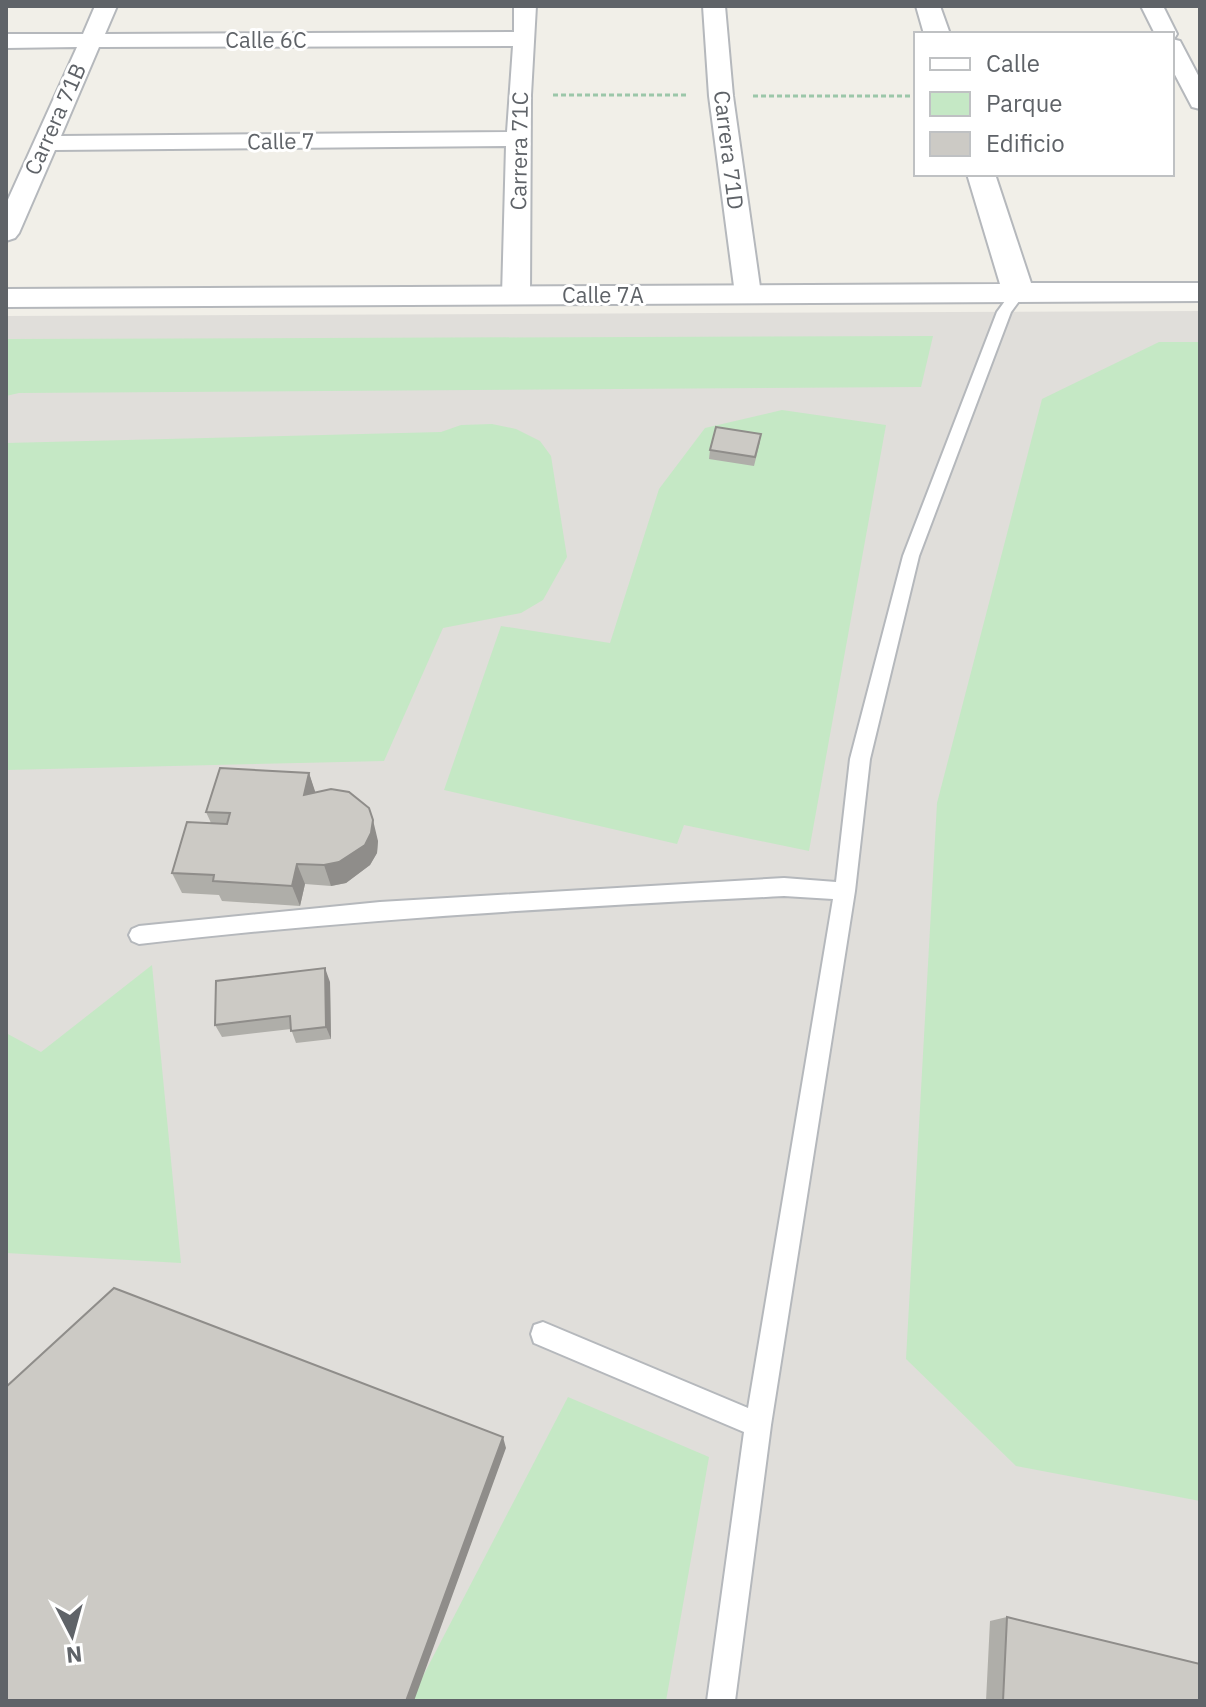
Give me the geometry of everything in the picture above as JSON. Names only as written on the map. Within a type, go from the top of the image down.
[{"type":"street","name":"Carrera 71B","points":[[6,233],[106,6]]},
{"type":"street","name":"Carrera 71C","points":[[516,296],[519,95],[525,6]]},
{"type":"street","name":"Carrera 71D","points":[[714,6],[721,96],[748,294]]},
{"type":"street","points":[[928,6],[936,32]]},
{"type":"street","points":[[1152,6],[1165,32]]},
{"type":"street","name":"Calle 6C","points":[[6,41],[525,39]]},
{"type":"street","points":[[1174,50],[1200,102]]},
{"type":"street","name":"Calle 7","points":[[44,143],[519,139]]},
{"type":"street","points":[[982,176],[1018,293]]},
{"type":"street","name":"Calle 7A","points":[[6,298],[1200,292]]},
{"type":"lane","points":[[721,1701],[758,1425],[845,891],[860,759],[911,556],[1004,312],[1018,293]]},
{"type":"lane","points":[[139,935],[251,921],[397,910],[784,887],[845,891]]},
{"type":"lane","points":[[543,1334],[758,1425]]},
{"type":"shaded area","points":[[1200,311],[1200,1701],[6,1701],[6,316]]},
{"type":"green space","points":[[933,336],[921,387],[19,393],[6,396],[6,339]]},
{"type":"green space","points":[[1159,342],[1200,342],[1200,1501],[1016,1466],[906,1359],[937,803],[1042,399]]},
{"type":"green space","points":[[782,410],[886,425],[809,851],[684,825],[677,844],[444,790],[501,626],[610,643],[659,489],[705,428]]},
{"type":"green space","points":[[492,424],[516,429],[540,441],[551,456],[567,557],[543,600],[521,613],[443,628],[384,761],[6,770],[6,443],[441,432],[461,425]]},
{"type":"green space","points":[[152,965],[181,1263],[6,1253],[6,1033],[41,1052]]},
{"type":"green space","points":[[568,1397],[709,1457],[666,1701],[410,1701]]},
{"type":"building","points":[[716,427],[761,434],[755,457],[710,450]]},
{"type":"building","points":[[220,768],[309,773],[304,795],[331,789],[349,792],[369,808],[373,820],[371,833],[365,845],[339,862],[297,864],[292,886],[213,881],[214,875],[172,873],[187,822],[227,824],[230,813],[206,812]]},
{"type":"building","points":[[325,968],[326,1027],[291,1031],[290,1016],[215,1025],[216,981]]},
{"type":"building","points":[[114,1288],[503,1437],[406,1701],[6,1701],[6,1387]]},
{"type":"building","points":[[1007,1617],[1200,1664],[1200,1701],[1003,1701]]}]
